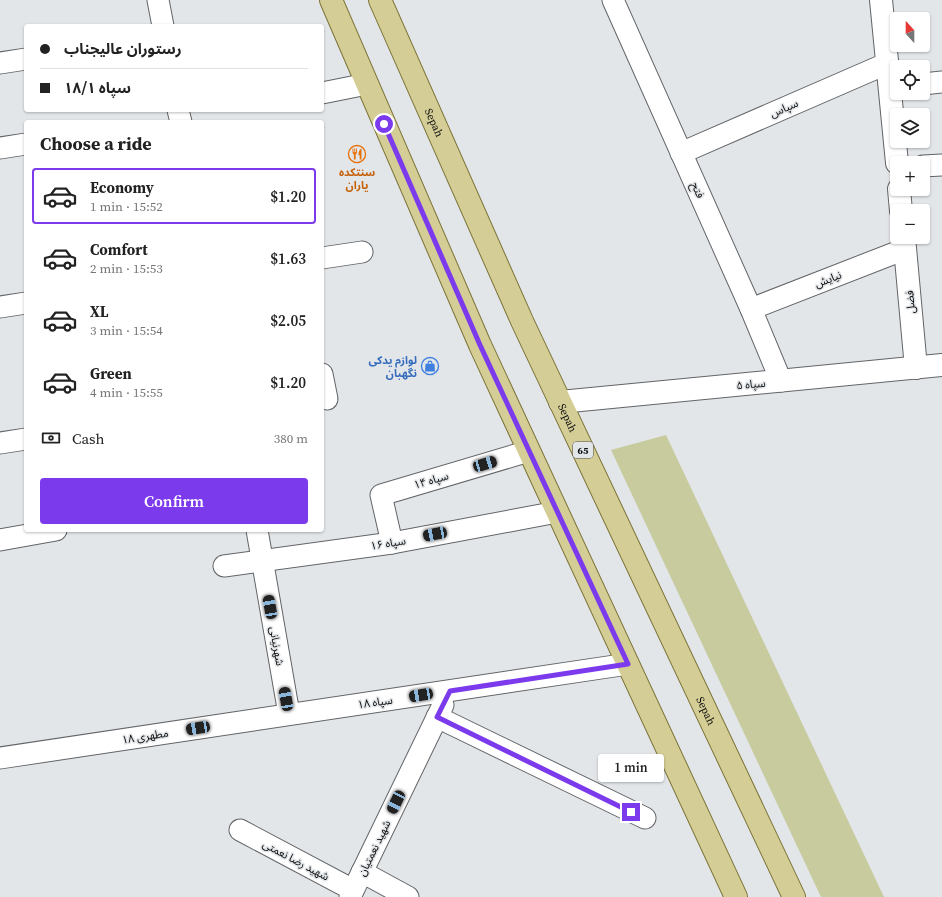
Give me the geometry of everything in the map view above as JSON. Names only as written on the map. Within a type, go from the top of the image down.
[{"type":"main road","points":[[331,0],[477,338],[736,897]]},
{"type":"main road","name":"Sepah","points":[[380,0],[519,314],[794,897]]},
{"type":"street","points":[[158,0],[163,24]]},
{"type":"street","name":"فتح","points":[[614,0],[681,153],[752,309],[781,381]]},
{"type":"street","points":[[881,0],[890,72]]},
{"type":"street","points":[[0,63],[24,59]]},
{"type":"street","name":"سپاس","points":[[681,153],[888,63]]},
{"type":"street","points":[[930,83],[942,82]]},
{"type":"street","points":[[324,93],[367,84]]},
{"type":"street","points":[[894,100],[897,156]]},
{"type":"street","points":[[0,148],[24,144]]},
{"type":"street","points":[[930,166],[942,165]]},
{"type":"street","name":"نیایش","points":[[752,309],[902,244]]},
{"type":"street","name":"فضل","points":[[904,244],[916,368]]},
{"type":"street","points":[[324,258],[362,252]]},
{"type":"street","points":[[0,307],[24,303]]},
{"type":"street","name":"سپاه ۵","points":[[560,402],[942,366]]},
{"type":"street","points":[[324,384],[327,399]]},
{"type":"street","points":[[0,443],[24,439]]},
{"type":"street","name":"سپاه ۱۴","points":[[392,542],[381,495],[529,451]]},
{"type":"street","name":"سپاه ۱۶","points":[[224,566],[392,542],[557,512]]},
{"type":"street","points":[[0,540],[45,532]]},
{"type":"street","name":"شهرنیانی","points":[[257,532],[289,714]]},
{"type":"street","name":"سپاه ۱۸","points":[[289,714],[628,664]]},
{"type":"street","name":"شهید نعمتیان","points":[[355,887],[450,691]]},
{"type":"street","name":"مطهری ۱۸","points":[[0,758],[289,714]]},
{"type":"street","points":[[437,717],[645,818]]},
{"type":"street","name":"شهید رضا نعمتی","points":[[240,830],[355,887],[408,897]]},
{"type":"green space","points":[[666,435],[884,897],[821,897],[611,450]]},
{"type":"place","name":"سنتکده یاران","points":[[357,154]]},
{"type":"place","name":"لوازم یدکی نگهبان","points":[[430,366]]},
{"type":"route","points":[[384,124],[480,345],[628,664],[450,691],[437,717],[631,812]]}]
